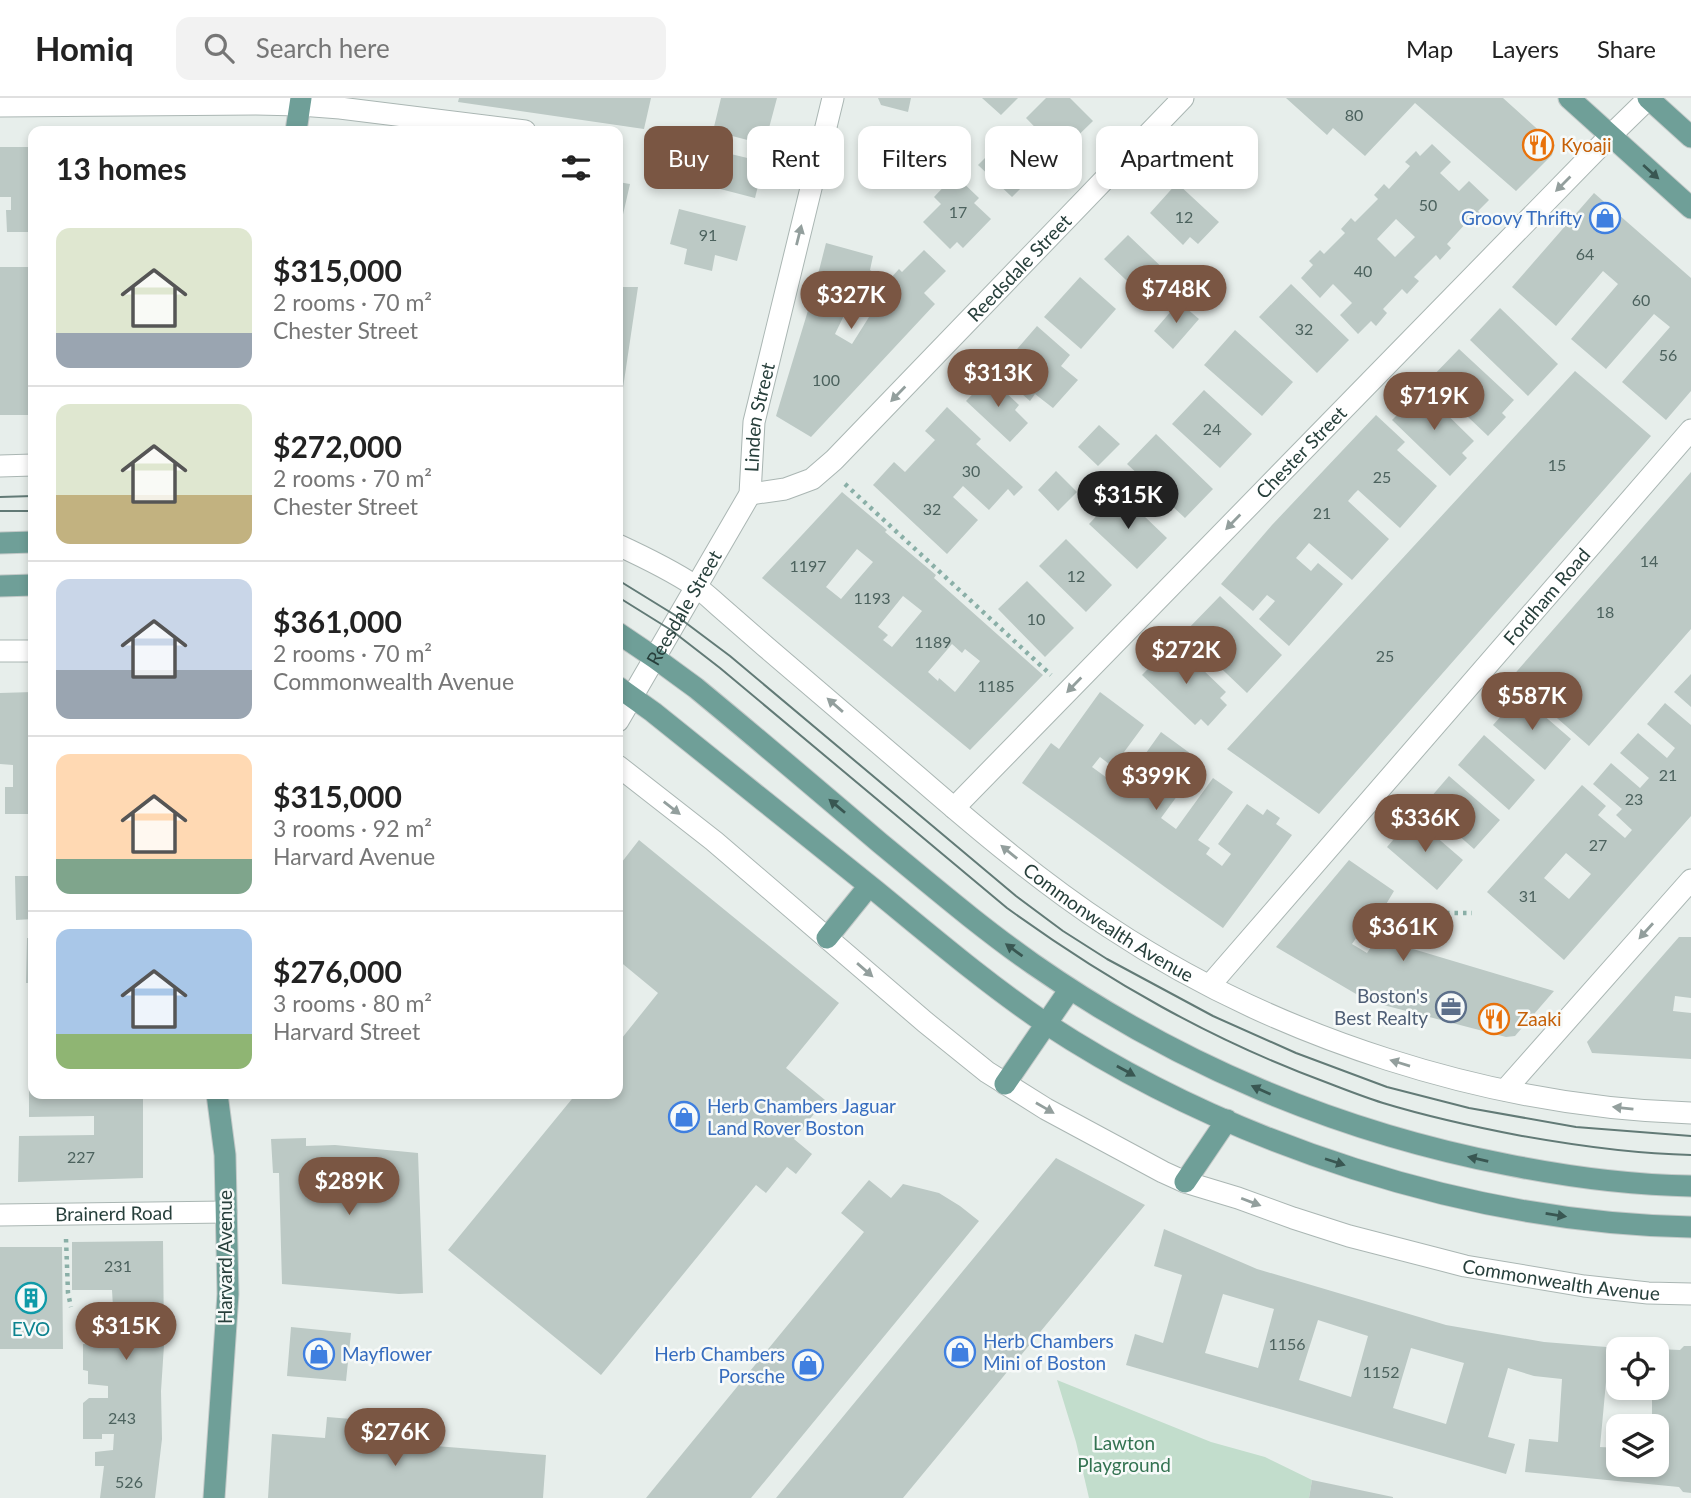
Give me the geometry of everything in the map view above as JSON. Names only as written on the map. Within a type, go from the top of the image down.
[{"type":"main road","points":[[1569,98],[1691,208]]},
{"type":"main road","points":[[1649,98],[1691,136]]},
{"type":"main road","points":[[297,126],[301,102]]},
{"type":"main road","points":[[0,542],[28,542]]},
{"type":"main road","points":[[0,586],[28,585]]},
{"type":"main road","points":[[623,636],[727,714],[989,931],[1110,1015],[1193,1059],[1279,1098],[1434,1149],[1597,1180],[1691,1186]]},
{"type":"main road","points":[[625,692],[1006,996],[1131,1074],[1227,1120],[1315,1156],[1424,1188],[1479,1201],[1592,1221],[1691,1227]]},
{"type":"main road","points":[[827,937],[869,886]]},
{"type":"main road","points":[[1005,1084],[1070,989]]},
{"type":"main road","name":"Harvard Avenue","points":[[214,1498],[228,1294],[225,1155],[217,1099]]},
{"type":"main road","points":[[1185,1182],[1227,1120]]},
{"type":"street","name":"Linden Street","points":[[750,494],[754,422],[833,98]]},
{"type":"street","name":"Reedsdale Street","points":[[750,494],[785,489],[811,479],[834,460],[1184,98]]},
{"type":"street","name":"Chester Street","points":[[954,808],[1649,98]]},
{"type":"street","points":[[0,106],[301,102],[485,126]]},
{"type":"street","name":"Fordham Road","points":[[1210,985],[1691,430]]},
{"type":"street","points":[[0,466],[28,465]]},
{"type":"street","name":"Reesdale Street","points":[[625,692],[655,658],[750,494]]},
{"type":"street","name":"Commonwealth Avenue","points":[[623,548],[696,587],[954,808],[1083,909],[1148,951],[1210,985],[1307,1030],[1414,1067],[1505,1090],[1554,1099],[1605,1107],[1691,1113]]},
{"type":"street","points":[[0,651],[28,651]]},
{"type":"street","name":"Commonwealth Avenue","points":[[623,770],[714,841],[987,1072],[1046,1109],[1163,1172],[1185,1182],[1349,1237],[1465,1266],[1584,1286],[1648,1293],[1691,1294]]},
{"type":"street","points":[[1505,1090],[1691,880]]},
{"type":"street","name":"Brainerd Road","points":[[0,1215],[226,1212]]},
{"type":"path","points":[[844,483],[1051,675]]},
{"type":"path","points":[[1429,913],[1472,913]]},
{"type":"path","points":[[66,1238],[71,1307]]},
{"type":"green space","name":"Lawton Playground","points":[[1057,1380],[1211,1442],[1265,1457],[1312,1480],[1309,1498],[1089,1498],[1076,1442]]},
{"type":"building","points":[[459,98],[651,98],[644,129],[458,102]]},
{"type":"building","points":[[721,98],[777,98],[770,126],[747,126],[747,140],[733,136],[733,126],[714,126]]},
{"type":"building","points":[[878,98],[911,98],[908,112],[881,105]]},
{"type":"building","points":[[982,98],[1018,98],[1001,115]]},
{"type":"building","points":[[1046,98],[1070,98],[1093,121],[1082,132],[1082,126],[1034,126],[1026,118]]},
{"type":"building","points":[[1286,98],[1503,98],[1555,145],[1552,155],[1516,191],[1415,103],[1365,156],[1333,128],[1327,135]]},
{"type":"building","points":[[1432,144],[1451,162],[1440,173],[1459,191],[1469,181],[1489,200],[1478,211],[1483,216],[1472,227],[1467,222],[1447,244],[1451,248],[1440,260],[1436,255],[1414,277],[1419,281],[1407,294],[1402,289],[1383,309],[1387,313],[1376,326],[1371,321],[1358,334],[1340,315],[1352,303],[1333,284],[1320,298],[1301,278],[1313,265],[1309,261],[1320,250],[1324,254],[1345,233],[1341,229],[1351,218],[1355,222],[1378,199],[1374,195],[1384,184],[1389,189],[1410,166],[1405,162],[1416,151],[1420,156]],"holes":[[[1396,219],[1415,237],[1395,257],[1377,239]]]},
{"type":"building","points":[[0,147],[28,147],[28,232],[7,232],[6,210],[11,210],[11,197],[0,197]]},
{"type":"building","points":[[733,155],[747,158],[747,189],[757,189],[755,198],[720,189],[733,189]]},
{"type":"building","points":[[985,158],[985,172],[978,165]]},
{"type":"building","points":[[623,183],[630,184],[623,215]]},
{"type":"building","points":[[942,189],[970,189],[979,198],[974,203],[991,219],[963,248],[957,242],[950,249],[923,222],[941,204],[934,197]]},
{"type":"building","points":[[1004,189],[1020,189],[1012,197]]},
{"type":"building","points":[[1172,189],[1183,189],[1219,222],[1198,244],[1190,237],[1183,245],[1150,213]]},
{"type":"building","points":[[1594,193],[1691,278],[1691,391],[1666,420],[1622,382],[1670,327],[1654,314],[1606,369],[1571,339],[1618,284],[1603,271],[1556,326],[1512,287]]},
{"type":"building","points":[[679,209],[746,226],[737,261],[715,255],[712,271],[684,264],[687,249],[670,244]]},
{"type":"building","points":[[1128,235],[1170,275],[1147,300],[1104,259]]},
{"type":"building","points":[[826,243],[873,256],[870,270],[888,281],[899,269],[902,272],[924,250],[946,271],[924,293],[935,304],[811,437],[776,416]],"holes":[[[849,305],[869,317],[852,344],[835,334]]]},
{"type":"building","points":[[0,267],[28,267],[28,415],[0,415]]},
{"type":"building","points":[[1080,277],[1116,309],[1081,349],[1044,317]]},
{"type":"building","points":[[1291,284],[1349,340],[1317,373],[1259,317]]},
{"type":"building","points":[[623,287],[638,287],[623,388]]},
{"type":"building","points":[[1179,302],[1199,319],[1173,349],[1154,331]]},
{"type":"building","points":[[1500,308],[1558,364],[1528,396],[1470,340]]},
{"type":"building","points":[[1037,326],[1070,355],[1061,366],[1078,380],[1053,408],[1035,394],[1030,401],[997,372]]},
{"type":"building","points":[[1235,330],[1293,382],[1262,416],[1204,365]]},
{"type":"building","points":[[1459,349],[1514,400],[1502,413],[1506,417],[1488,436],[1429,380]]},
{"type":"building","points":[[1575,371],[1651,436],[1319,814],[1227,749]]},
{"type":"building","points":[[989,377],[1019,405],[1015,410],[1028,423],[1010,442],[966,401]]},
{"type":"building","points":[[1204,390],[1252,434],[1220,468],[1172,424]]},
{"type":"building","points":[[1422,390],[1474,441],[1462,453],[1467,458],[1450,476],[1392,420]]},
{"type":"building","points":[[947,407],[981,439],[976,444],[1023,487],[1014,496],[1008,489],[989,510],[963,486],[953,497],[978,520],[947,554],[873,485],[894,462],[905,472],[935,440],[925,431]]},
{"type":"building","points":[[1376,415],[1405,442],[1397,450],[1437,486],[1400,528],[1358,490],[1354,494],[1348,501],[1389,539],[1352,580],[1309,543],[1296,558],[1311,571],[1318,563],[1343,584],[1289,646],[1259,619],[1275,601],[1267,595],[1253,611],[1221,584],[1272,525]]},
{"type":"building","points":[[1099,425],[1120,444],[1098,466],[1078,447]]},
{"type":"building","points":[[1156,434],[1213,489],[1185,518],[1127,464]]},
{"type":"building","points":[[1056,471],[1077,492],[1058,511],[1038,490]]},
{"type":"building","points":[[1691,472],[1691,629],[1589,746],[1511,678]]},
{"type":"building","points":[[842,492],[887,530],[885,532],[936,575],[934,578],[1043,675],[970,750],[762,578]],"holes":[[[857,549],[873,562],[841,599],[826,587]],[[903,596],[922,611],[892,647],[883,640],[888,635],[878,627]],[[952,644],[962,653],[965,649],[980,661],[955,692],[928,672]]]},
{"type":"building","points":[[1119,492],[1167,538],[1137,569],[1089,524]]},
{"type":"building","points":[[1066,539],[1112,585],[1086,612],[1039,566]]},
{"type":"building","points":[[1027,581],[1074,628],[1045,657],[998,609]]},
{"type":"building","points":[[1220,596],[1282,655],[1247,693],[1184,633]]},
{"type":"building","points":[[1174,642],[1226,692],[1220,698],[1227,705],[1208,726],[1201,719],[1195,725],[1142,675]]},
{"type":"building","points":[[1691,674],[1691,707],[1674,692]]},
{"type":"building","points":[[28,692],[28,814],[5,814],[5,787],[13,787],[13,765],[0,764],[0,693]]},
{"type":"building","points":[[1100,692],[1144,725],[1113,767],[1100,757],[1092,767],[1121,788],[1161,732],[1202,762],[1161,818],[1176,829],[1213,778],[1233,792],[1198,840],[1210,848],[1206,854],[1222,866],[1231,854],[1218,844],[1247,804],[1263,815],[1267,809],[1280,818],[1276,824],[1292,835],[1223,928],[1022,783],[1051,743],[1059,749]]},
{"type":"building","points":[[1520,695],[1571,739],[1545,770],[1493,725]]},
{"type":"building","points":[[1665,703],[1691,725],[1691,816],[1564,960],[1487,892],[1582,785],[1606,806],[1598,815],[1625,838],[1632,830],[1616,815],[1622,809],[1593,784],[1611,763],[1640,788],[1649,778],[1620,753],[1638,733],[1667,758],[1675,748],[1647,724]],"holes":[[[1566,853],[1591,874],[1569,899],[1544,878]]]},
{"type":"building","points":[[1484,735],[1535,780],[1509,810],[1458,765]]},
{"type":"building","points":[[1449,776],[1500,820],[1474,849],[1424,805]]},
{"type":"building","points":[[1413,817],[1463,860],[1437,890],[1387,847]]},
{"type":"building","name":"Herb Chambers Jaguar Land Rover Boston","points":[[639,840],[839,1003],[786,1068],[825,1100],[794,1139],[812,1154],[796,1174],[787,1167],[766,1193],[756,1185],[601,1375],[448,1250],[572,1099],[623,1099],[623,1037],[658,993],[623,964],[623,861]]},
{"type":"building","points":[[1349,860],[1394,891],[1376,921],[1370,918],[1352,944],[1367,953],[1391,917],[1404,925],[1400,932],[1419,942],[1413,949],[1554,991],[1515,1036],[1506,1037],[1368,1001],[1276,947]]},
{"type":"building","points":[[15,876],[28,876],[28,919],[16,920]]},
{"type":"building","points":[[1679,937],[1691,937],[1691,998],[1675,996],[1673,1011],[1691,1013],[1691,1059],[1592,1053],[1587,1042]]},
{"type":"building","points":[[27,938],[28,938],[28,983]]},
{"type":"building","points":[[29,1099],[143,1099],[143,1178],[18,1182],[19,1136],[94,1135],[94,1116],[29,1117]]},
{"type":"building","points":[[306,1138],[306,1146],[335,1145],[418,1153],[423,1293],[399,1294],[282,1284],[279,1173],[273,1173],[271,1139]]},
{"type":"building","name":"Herb Chambers Mini of Boston","points":[[1056,1158],[1145,1205],[903,1498],[776,1498]]},
{"type":"building","name":"Herb Chambers Porsche","points":[[869,1180],[891,1198],[903,1184],[939,1193],[979,1221],[751,1498],[646,1498],[864,1232],[841,1213]]},
{"type":"building","points":[[1164,1229],[1257,1269],[1446,1325],[1544,1342],[1606,1347],[1600,1447],[1606,1447],[1606,1477],[1669,1477],[1669,1414],[1652,1414],[1652,1400],[1669,1400],[1669,1350],[1680,1350],[1684,1346],[1691,1346],[1691,1493],[1683,1492],[1679,1487],[1525,1472],[1529,1439],[1558,1442],[1562,1379],[1534,1376],[1508,1368],[1488,1437],[1515,1444],[1506,1474],[1126,1365],[1135,1334],[1163,1343],[1182,1275],[1154,1266]],"holes":[[[1223,1294],[1274,1309],[1258,1368],[1205,1353]],[[1318,1320],[1368,1336],[1351,1397],[1299,1380]],[[1411,1348],[1464,1363],[1446,1424],[1393,1408]]]},
{"type":"building","points":[[163,1241],[162,1439],[155,1498],[100,1498],[104,1466],[95,1466],[95,1452],[113,1450],[114,1434],[102,1434],[102,1439],[83,1439],[83,1403],[89,1398],[108,1398],[108,1386],[88,1384],[88,1371],[83,1370],[83,1344],[115,1345],[116,1337],[99,1338],[99,1323],[114,1324],[112,1290],[72,1290],[72,1242]]},
{"type":"building","name":"EVO","points":[[0,1247],[62,1247],[63,1349],[0,1349]]},
{"type":"building","name":"Mayflower","points":[[291,1327],[351,1333],[346,1381],[287,1376]]},
{"type":"building","points":[[327,1417],[376,1421],[374,1441],[546,1455],[543,1498],[268,1498],[272,1434],[325,1438]]},
{"type":"building","points":[[1312,1480],[1393,1497],[1393,1498],[1309,1498]]},
{"type":"tram line","points":[[0,497],[28,496]]},
{"type":"tram line","points":[[0,511],[28,511]]},
{"type":"tram line","points":[[623,583],[678,617],[730,656],[1016,896],[1063,931],[1107,959],[1213,1016],[1296,1053],[1387,1087],[1469,1108],[1576,1127],[1691,1136]]},
{"type":"tram line","points":[[623,600],[671,630],[720,668],[1007,908],[1083,960],[1202,1028],[1285,1066],[1369,1098],[1418,1113],[1564,1143],[1691,1155]]},
{"type":"place","name":"Kyoaji","points":[[1538,145]]},
{"type":"place","name":"Groovy Thrifty","points":[[1605,218]]},
{"type":"place","name":"Boston's Best Realty","points":[[1451,1007]]},
{"type":"place","name":"Zaaki","points":[[1494,1019]]},
{"type":"place","name":"Herb Chambers Jaguar Land Rover Boston","points":[[684,1117]]},
{"type":"place","name":"EVO","points":[[31,1298]]},
{"type":"place","name":"Herb Chambers Mini of Boston","points":[[960,1352]]},
{"type":"place","name":"Mayflower","points":[[319,1354]]},
{"type":"place","name":"Herb Chambers Porsche","points":[[808,1365]]}]
